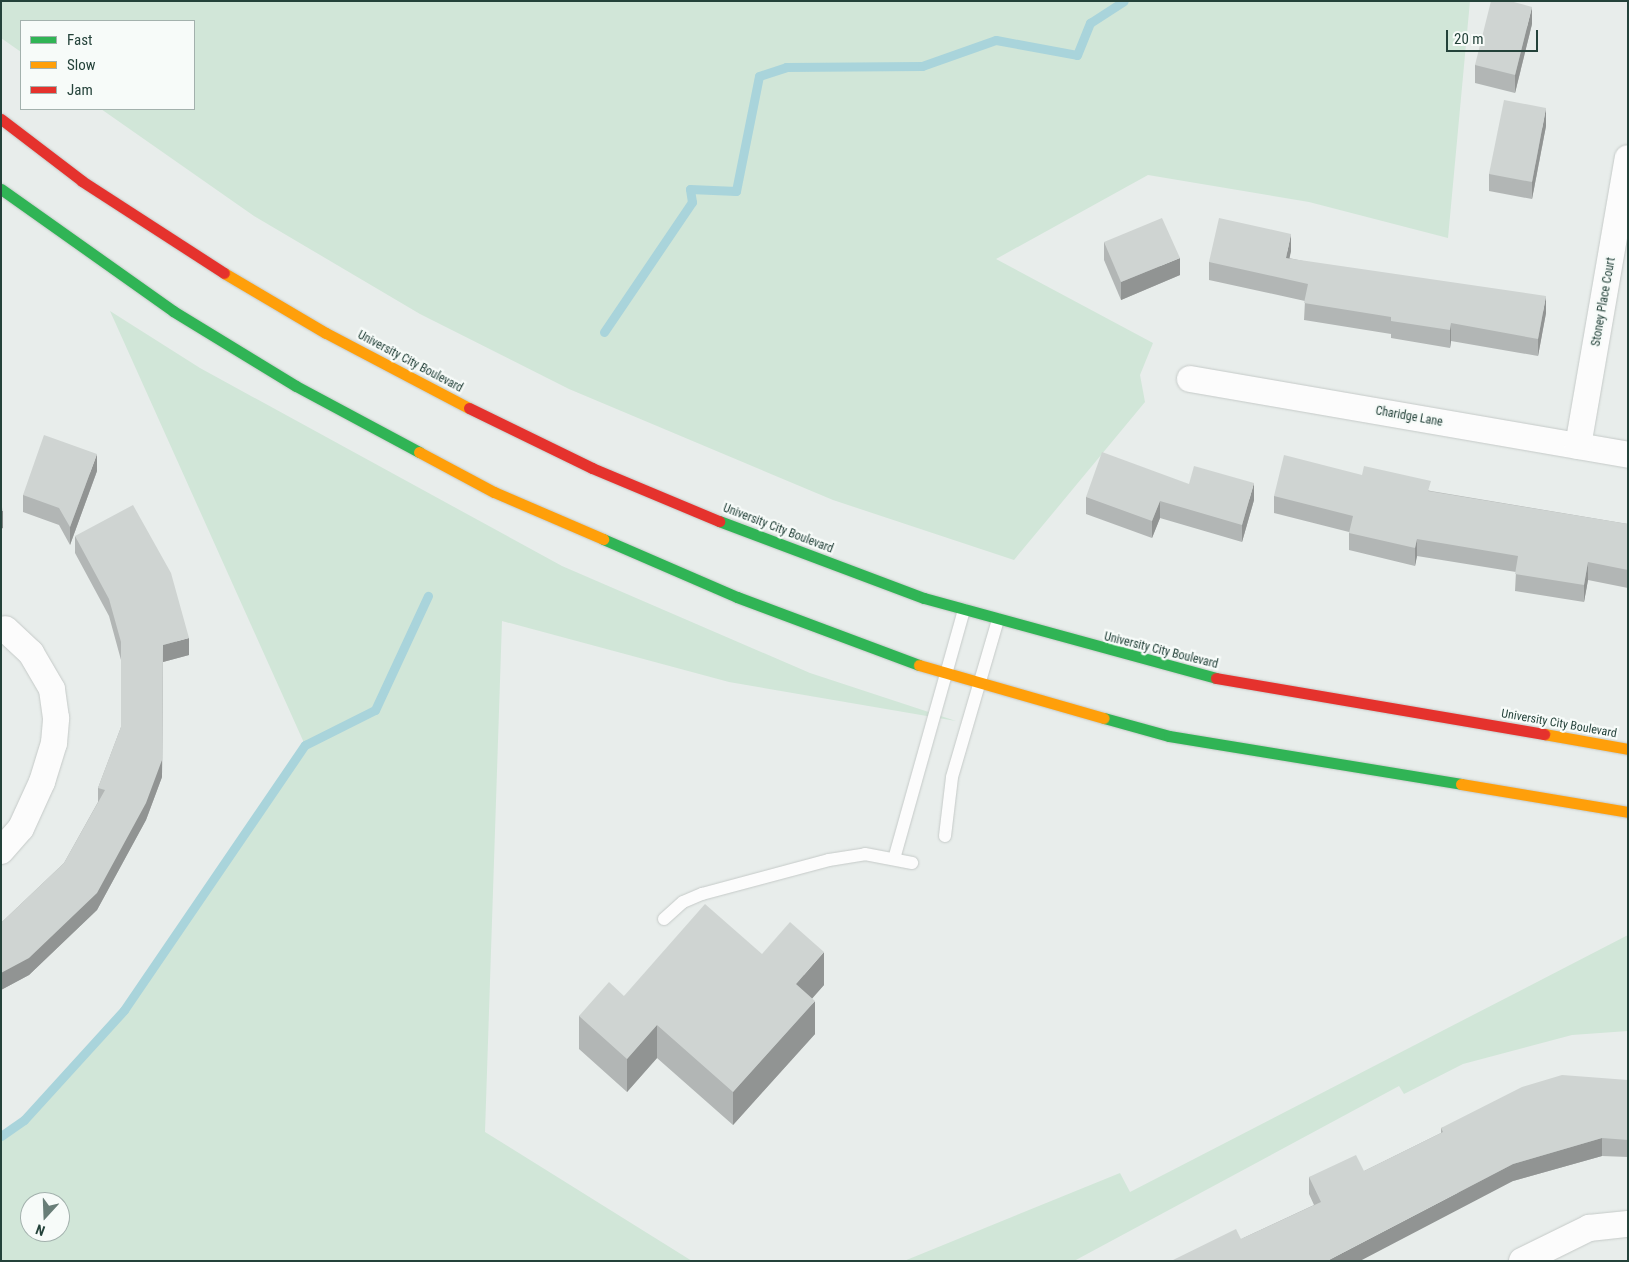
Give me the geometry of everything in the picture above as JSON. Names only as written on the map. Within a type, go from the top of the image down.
[{"type":"main road","name":"University City Boulevard","points":[[1,119],[82,181],[206,263],[414,381],[592,468],[763,539],[964,610],[1194,674],[1628,750]]},
{"type":"main road","points":[[1,189],[173,311],[296,386],[494,492],[737,597],[979,685],[1169,736],[1628,812]]},
{"type":"street","name":"Stoney Place Court","points":[[1578,446],[1628,158]]},
{"type":"street","name":"Charidge Lane","points":[[1190,379],[1628,455]]},
{"type":"street","points":[[1,851],[21,828],[42,782],[54,743],[56,718],[52,689],[44,675],[31,653],[5,629]]},
{"type":"street","points":[[1522,1261],[1589,1228],[1628,1224]]},
{"type":"lane","points":[[894,859],[964,610]]},
{"type":"lane","points":[[945,836],[952,777],[998,620]]},
{"type":"lane","points":[[664,919],[683,902],[743,881],[865,854],[912,863]]},
{"type":"green space","points":[[1,1],[1470,1],[1448,238],[1309,202],[1148,175],[996,259],[1153,343],[1140,375],[1145,402],[1014,560],[833,500],[569,389],[420,314],[254,216],[102,110],[195,110],[195,20],[20,20],[20,51],[1,38]]},
{"type":"green space","points":[[110,311],[200,368],[562,566],[810,673],[956,721],[729,682],[502,621],[485,1132],[692,1261],[1,1261],[1,1136],[25,1120],[124,1010],[305,745]]},
{"type":"green space","points":[[1628,935],[1628,1031],[1572,1035],[1463,1064],[1404,1094],[1399,1086],[1074,1261],[904,1261],[1120,1173],[1130,1192]]},
{"type":"building","points":[[1491,1],[1510,1],[1532,7],[1515,75],[1475,65]]},
{"type":"building","points":[[1504,100],[1546,108],[1532,182],[1489,174]]},
{"type":"building","points":[[1162,218],[1180,258],[1121,282],[1104,242]]},
{"type":"building","points":[[1219,218],[1291,234],[1286,258],[1546,296],[1538,339],[1451,323],[1450,330],[1391,321],[1391,317],[1304,303],[1308,284],[1209,262]]},
{"type":"building","points":[[44,435],[97,454],[70,527],[59,508],[23,495]]},
{"type":"building","points":[[1102,452],[1189,484],[1194,466],[1254,483],[1242,525],[1160,501],[1152,521],[1086,497]]},
{"type":"building","points":[[1284,455],[1362,475],[1364,466],[1431,481],[1428,491],[1628,524],[1628,570],[1588,562],[1584,585],[1515,574],[1518,556],[1417,539],[1415,548],[1349,533],[1353,516],[1274,496]]},
{"type":"building","points":[[133,505],[171,573],[189,638],[163,645],[162,760],[146,803],[97,893],[29,958],[1,973],[1,923],[64,863],[105,790],[98,788],[121,727],[121,642],[109,599],[75,536]]},
{"type":"building","points":[[705,904],[762,954],[790,922],[824,952],[796,984],[815,1001],[733,1092],[657,1025],[627,1059],[579,1016],[609,982],[624,996]]},
{"type":"building","points":[[1562,1075],[1628,1080],[1628,1140],[1602,1138],[1513,1164],[1327,1261],[1171,1261],[1236,1229],[1241,1239],[1321,1202],[1309,1177],[1356,1155],[1364,1171],[1443,1132],[1441,1128],[1522,1087]]},
{"type":"waterway","points":[[604,332],[692,202],[690,189],[736,191],[759,76],[786,67],[922,66],[996,40],[1077,55],[1090,23],[1124,1]]},
{"type":"waterway","points":[[1,1136],[24,1120],[124,1010],[305,745],[375,710],[428,596]]},
{"type":"traffic: fast","points":[[1,189],[173,311],[296,386],[419,452]]},
{"type":"traffic: fast","points":[[719,521],[924,598],[1216,678]]},
{"type":"traffic: fast","points":[[603,539],[737,597],[919,665]]},
{"type":"traffic: fast","points":[[1104,718],[1169,736],[1461,784]]},
{"type":"traffic: slow","points":[[224,273],[326,333],[469,408]]},
{"type":"traffic: slow","points":[[419,452],[494,492],[603,539]]},
{"type":"traffic: slow","points":[[919,665],[1104,718]]},
{"type":"traffic: slow","points":[[1544,734],[1628,749]]},
{"type":"traffic: slow","points":[[1461,784],[1628,812]]},
{"type":"traffic: jam","points":[[1,119],[82,181],[224,273]]},
{"type":"traffic: jam","points":[[469,408],[592,468],[719,521]]},
{"type":"traffic: jam","points":[[1216,678],[1544,734]]}]
